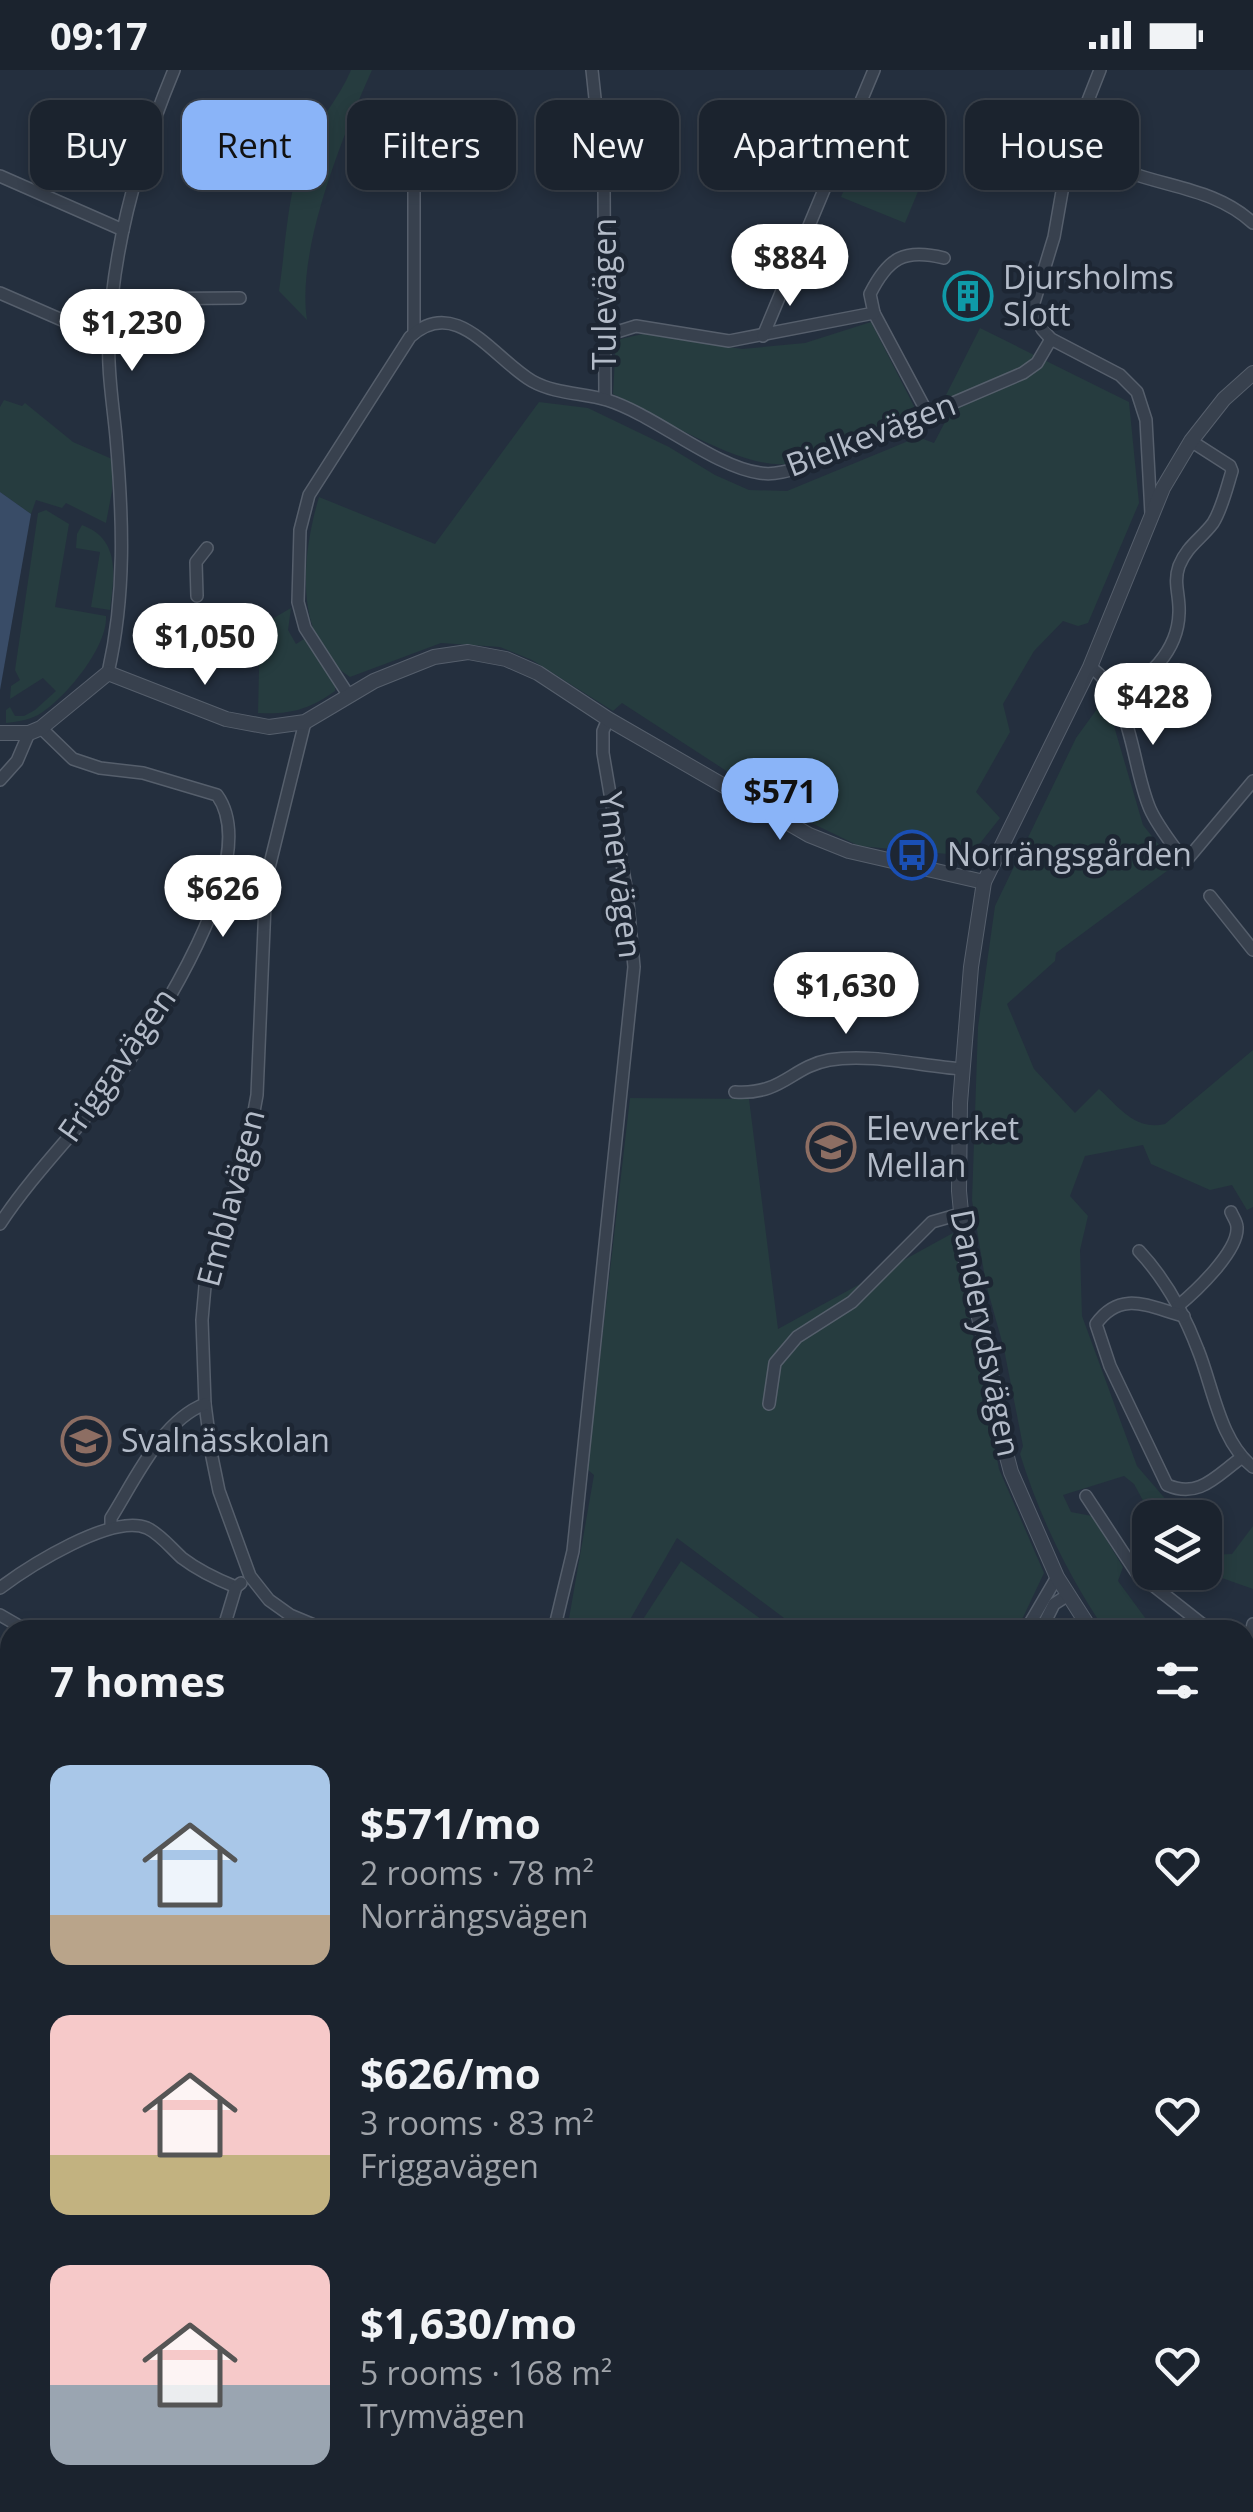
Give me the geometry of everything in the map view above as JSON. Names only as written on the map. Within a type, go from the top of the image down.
[{"type":"street","points":[[0,780],[35,731],[108,673],[120,615],[123,536],[108,340],[112,299],[123,230],[152,124],[174,70]]},
{"type":"street","name":"Tulevägen","points":[[592,70],[604,183],[605,399]]},
{"type":"street","points":[[763,336],[874,70]]},
{"type":"street","points":[[1088,100],[1100,70]]},
{"type":"street","points":[[0,176],[123,230]]},
{"type":"street","points":[[1139,176],[1207,194],[1236,207],[1253,223]]},
{"type":"street","points":[[348,696],[305,628],[298,602],[300,530],[309,496],[414,333],[414,190]]},
{"type":"street","points":[[1062,190],[1054,237],[1033,306],[1042,329],[1051,339],[1120,375],[1137,392],[1146,420],[1151,515]]},
{"type":"street","points":[[928,414],[874,312],[870,294],[884,268],[912,255],[944,258]]},
{"type":"street","points":[[0,293],[108,340]]},
{"type":"street","points":[[112,299],[240,298]]},
{"type":"street","points":[[607,335],[636,326],[729,341],[874,312]]},
{"type":"street","name":"Bielkevägen","points":[[414,333],[433,322],[448,322],[467,330],[532,380],[562,392],[605,399],[725,460],[761,473],[813,463],[1023,374],[1038,363],[1051,339]]},
{"type":"street","name":"Danderydsvägen","points":[[1084,1620],[1034,1530],[1006,1455],[966,1264],[960,1214],[962,1069],[972,968],[984,882],[1090,668],[1151,515],[1191,442],[1224,398],[1253,373]]},
{"type":"street","points":[[1117,698],[1140,682],[1167,653],[1179,616],[1175,586],[1180,566],[1196,538],[1215,520],[1232,471],[1191,442]]},
{"type":"street","points":[[198,596],[196,562],[207,548]]},
{"type":"street","points":[[108,673],[226,719],[269,728],[305,722],[396,670],[434,657],[468,652],[506,658],[538,673],[608,720],[809,834],[849,851],[984,882]]},
{"type":"street","points":[[1090,668],[1104,677],[1117,698],[1151,810],[1184,862],[1253,781]]},
{"type":"street","name":"Ymervägen","points":[[556,1620],[573,1550],[634,967],[627,892],[603,752],[603,731],[608,720]]},
{"type":"street","name":"Emblavägen","points":[[302,1620],[269,1600],[250,1576],[219,1490],[205,1404],[202,1320],[206,1275],[246,1160],[258,1095],[266,880],[305,722]]},
{"type":"street","points":[[0,733],[35,731]]},
{"type":"street","name":"Friggavägen","points":[[0,1224],[112,1084],[183,972],[219,897],[229,840],[228,816],[217,796],[144,773],[72,760],[35,731]]},
{"type":"street","points":[[1210,896],[1253,950]]},
{"type":"street","points":[[735,1092],[752,1093],[779,1086],[810,1066],[848,1058],[962,1069]]},
{"type":"street","points":[[1181,1311],[1234,1240],[1237,1228],[1230,1212]]},
{"type":"street","points":[[768,1404],[775,1363],[797,1337],[852,1302],[932,1222],[960,1214]]},
{"type":"street","points":[[1139,1251],[1163,1279],[1181,1311],[1233,1446],[1253,1467]]},
{"type":"street","points":[[1181,1311],[1126,1301],[1106,1311],[1096,1324],[1110,1366],[1167,1485],[1182,1492],[1199,1488],[1241,1458]]},
{"type":"street","points":[[110,1528],[111,1518],[159,1444],[181,1419],[205,1404]]},
{"type":"street","points":[[1086,1496],[1136,1572],[1197,1620]]},
{"type":"street","points":[[0,1588],[23,1571],[110,1528],[139,1525],[151,1529],[202,1573],[236,1587]]},
{"type":"street","points":[[226,1620],[236,1587],[250,1576]]},
{"type":"street","points":[[1032,1620],[1058,1578]]},
{"type":"street","points":[[1046,1620],[1054,1604],[1068,1595]]},
{"type":"green space","points":[[351,70],[372,70],[359,100],[347,100],[347,130],[327,184],[327,112]]},
{"type":"green space","points":[[294,190],[325,190],[308,261],[307,320],[279,291]]},
{"type":"green space","points":[[844,190],[919,190],[905,223],[841,197]]},
{"type":"green space","points":[[871,322],[918,414],[785,464],[744,458],[613,394],[616,340],[647,333],[742,349],[805,343]]},
{"type":"green space","points":[[980,328],[1129,402],[1139,503],[1088,623],[1078,626],[1063,621],[1034,651],[1003,704],[1010,732],[976,792],[1000,818],[970,856],[859,846],[791,813],[622,703],[613,711],[532,660],[500,647],[441,643],[350,677],[331,661],[318,641],[306,594],[306,569],[319,497],[435,544],[539,402],[588,408],[749,490],[787,491],[918,437],[934,443],[944,424],[946,395]]},
{"type":"green space","points":[[4,400],[22,406],[25,403],[73,442],[112,459],[106,523],[66,503],[62,508],[36,500],[31,514],[0,492],[0,407]]},
{"type":"green space","points":[[46,510],[69,524],[55,607],[106,616],[105,629],[83,672],[60,698],[38,715],[6,723],[6,710],[10,707],[15,716],[24,716],[56,691],[43,678],[10,699],[11,686],[20,680],[15,670],[38,513]]},
{"type":"green space","points":[[82,525],[103,539],[109,549],[113,571],[110,610],[91,607],[100,552],[76,548]]},
{"type":"green space","points":[[291,608],[288,630],[296,644],[304,639],[335,685],[335,691],[299,710],[258,713],[260,626]]},
{"type":"green space","points":[[1097,709],[1109,709],[1143,825],[1175,865],[1056,953],[1055,961],[1007,1004],[1034,1069],[1075,1113],[1099,1089],[1128,1116],[1154,1125],[1165,1124],[1253,1050],[1253,1207],[1247,1210],[1232,1185],[1210,1190],[1151,1164],[1143,1145],[1085,1156],[1070,1196],[1088,1216],[1080,1250],[1082,1316],[1137,1466],[1166,1500],[1143,1500],[1124,1476],[1063,1495],[1071,1512],[1092,1516],[1123,1567],[1118,1581],[1147,1620],[1099,1620],[1046,1523],[1020,1454],[1023,1446],[1004,1349],[986,1284],[972,1200],[978,1027],[995,906],[1076,738]]},
{"type":"green space","points":[[630,1098],[749,1099],[778,1329],[953,1233],[999,1469],[1044,1573],[1022,1620],[787,1620],[677,1538],[630,1620],[569,1620],[594,1475],[587,1469]]},
{"type":"green space","points":[[1253,1526],[1253,1589],[1222,1578],[1222,1554],[1232,1554]]},
{"type":"green space","points":[[681,1561],[762,1620],[643,1620]]},
{"type":"water","points":[[0,492],[31,514],[0,690]]},
{"type":"place","name":"Djursholms Slott","points":[[968,296]]},
{"type":"place","name":"Norrängsgården","points":[[912,855]]},
{"type":"place","name":"Elevverket Mellan","points":[[831,1147]]},
{"type":"place","name":"Svalnässkolan","points":[[86,1441]]}]
